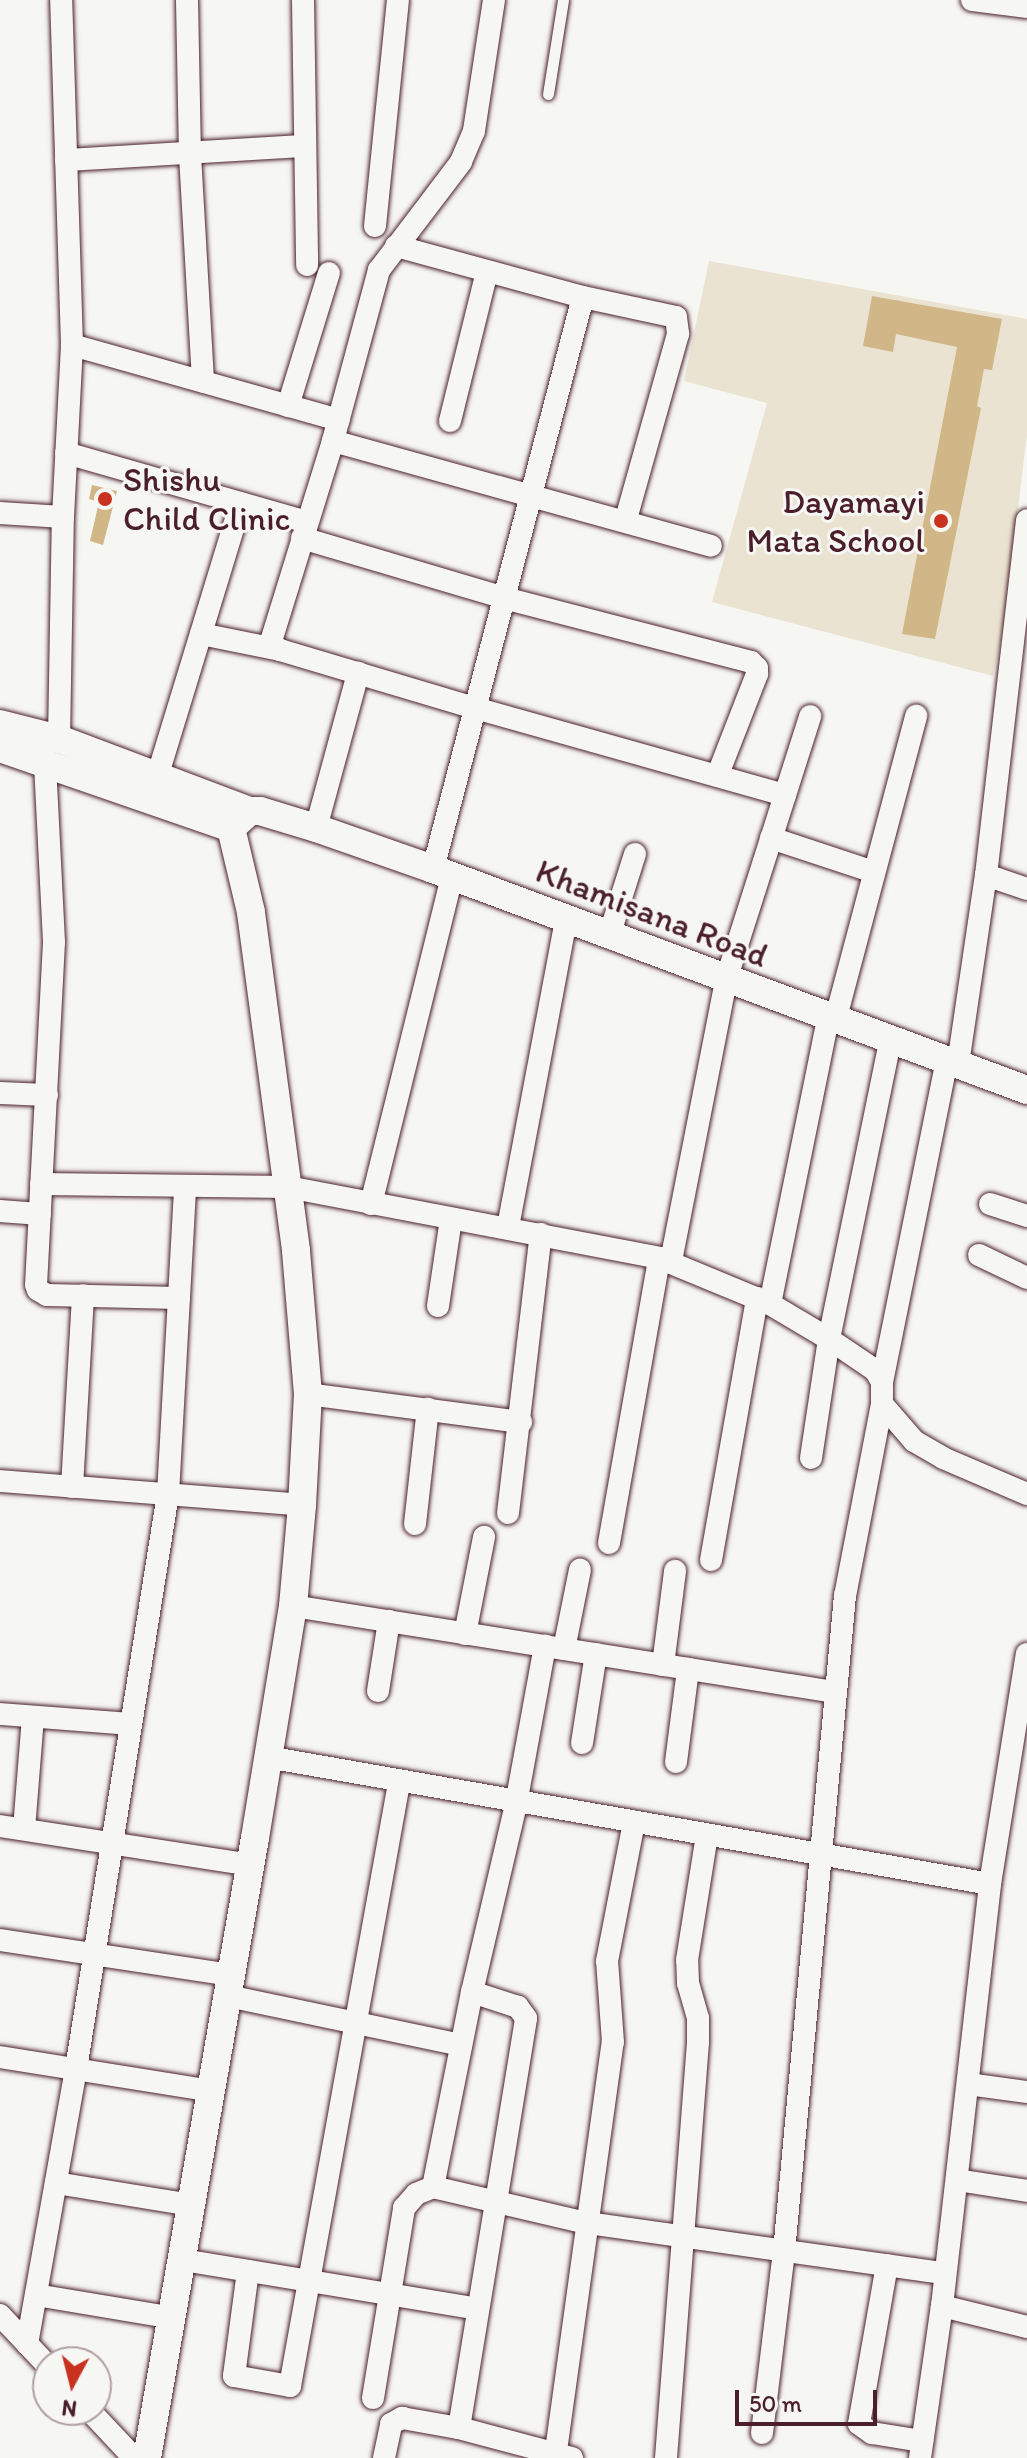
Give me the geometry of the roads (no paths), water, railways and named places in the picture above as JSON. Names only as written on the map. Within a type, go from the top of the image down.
[{"type":"street","points":[[59,739],[63,517],[72,345],[61,0]]},
{"type":"street","points":[[187,0],[190,155],[203,382]]},
{"type":"street","points":[[303,0],[307,265]]},
{"type":"street","points":[[375,226],[398,0]]},
{"type":"street","points":[[494,0],[479,108],[468,148],[379,270],[336,430],[270,639],[272,648],[785,795]]},
{"type":"street","points":[[972,0],[1024,4]]},
{"type":"street","points":[[66,160],[304,146]]},
{"type":"street","points":[[396,246],[583,297],[671,315],[679,321],[625,522]]},
{"type":"street","points":[[450,421],[487,271]]},
{"type":"street","points":[[288,406],[329,273]]},
{"type":"street","points":[[371,1204],[475,708],[583,297]]},
{"type":"street","points":[[72,345],[288,406],[336,430],[531,496],[711,546]]},
{"type":"street","points":[[66,453],[241,503],[305,530],[504,598],[755,664],[757,674],[718,774]]},
{"type":"street","points":[[158,774],[241,503]]},
{"type":"street","points":[[0,513],[63,517]]},
{"type":"street","points":[[762,2433],[784,2252],[822,1855],[834,1692],[848,1569],[882,1404],[882,1382],[952,1062],[986,875],[1020,658],[1027,520]]},
{"type":"street","points":[[201,634],[280,650]]},
{"type":"street","points":[[316,828],[358,673]]},
{"type":"street","points":[[609,1543],[665,1260],[726,980],[810,716]]},
{"type":"street","points":[[711,1560],[764,1301],[832,1020],[916,716]]},
{"type":"street","points":[[0,724],[59,739],[158,774],[240,820]]},
{"type":"street","points":[[0,748],[240,820]]},
{"type":"street","points":[[45,764],[54,942],[38,1290],[47,1295],[179,1298]]},
{"type":"street","name":"Khamisana Road","points":[[240,820],[260,811],[316,828],[1027,1090]]},
{"type":"street","points":[[147,2458],[251,1865],[293,1606],[302,1505],[308,1394],[288,1187],[240,820]]},
{"type":"street","points":[[771,838],[874,872]]},
{"type":"street","points":[[609,936],[635,854]]},
{"type":"street","points":[[986,875],[1027,889]]},
{"type":"street","points":[[508,1227],[566,920]]},
{"type":"street","points":[[811,1458],[829,1339],[890,1042]]},
{"type":"street","points":[[0,1093],[47,1095]]},
{"type":"street","points":[[41,1184],[288,1187],[508,1227],[665,1260],[764,1301],[875,1370],[882,1382]]},
{"type":"street","points":[[27,2344],[76,2069],[168,1494],[185,1186]]},
{"type":"street","points":[[990,1204],[1027,1216]]},
{"type":"street","points":[[0,1211],[40,1214]]},
{"type":"street","points":[[438,1306],[451,1219]]},
{"type":"street","points":[[508,1513],[541,1234]]},
{"type":"street","points":[[979,1255],[1027,1278]]},
{"type":"street","points":[[72,1487],[83,1295]]},
{"type":"street","points":[[308,1394],[521,1422]]},
{"type":"street","points":[[882,1404],[900,1426],[928,1450],[1027,1494]]},
{"type":"street","points":[[415,1524],[428,1409]]},
{"type":"street","points":[[0,1481],[302,1505]]},
{"type":"street","points":[[465,1634],[484,1537]]},
{"type":"street","points":[[433,2187],[472,1992],[516,1804],[555,1648],[580,1570]]},
{"type":"street","points":[[663,1665],[675,1571]]},
{"type":"street","points":[[293,1606],[834,1692]]},
{"type":"street","points":[[378,1691],[389,1621]]},
{"type":"street","points":[[582,1743],[596,1654]]},
{"type":"street","points":[[887,2265],[859,2424],[872,2433],[921,2450],[942,2306],[990,1884],[1022,1720],[1027,1654]]},
{"type":"street","points":[[676,1762],[688,1669]]},
{"type":"street","points":[[0,1714],[130,1724]]},
{"type":"street","points":[[24,1829],[33,1717]]},
{"type":"street","points":[[267,1757],[516,1804],[990,1884]]},
{"type":"street","points":[[248,2271],[234,2376],[287,2387],[293,2382],[353,2022],[399,1783]]},
{"type":"street","points":[[384,2458],[388,2433],[395,2419],[459,2428],[501,2450],[561,2457],[587,2223],[613,2042],[607,1961],[634,1822]]},
{"type":"street","points":[[0,1826],[113,1841],[251,1865]]},
{"type":"street","points":[[666,2458],[698,2042],[698,2018],[688,1983],[687,1960],[707,1835]]},
{"type":"street","points":[[0,1940],[95,1954],[230,1986],[353,2022],[461,2045]]},
{"type":"street","points":[[459,2428],[526,2018],[518,2007],[472,1992]]},
{"type":"street","points":[[0,2057],[212,2091]]},
{"type":"street","points":[[968,2084],[1027,2092]]},
{"type":"street","points":[[957,2180],[1027,2191]]},
{"type":"street","points":[[56,2183],[192,2205]]},
{"type":"street","points":[[373,2398],[404,2208],[416,2194],[433,2187],[497,2199],[587,2223],[945,2273]]},
{"type":"street","points":[[183,2260],[478,2309]]},
{"type":"street","points":[[36,2295],[173,2318]]},
{"type":"street","points":[[942,2306],[1027,2327]]},
{"type":"street","points":[[0,2315],[32,2349]]},
{"type":"street","points":[[104,2426],[134,2458]]},
{"type":"lane","points":[[548,94],[563,0]]},
{"type":"place","name":"Shishu Child Clinic","points":[[105,499]]},
{"type":"place","name":"Dayamayi Mata School","points":[[941,521]]}]
